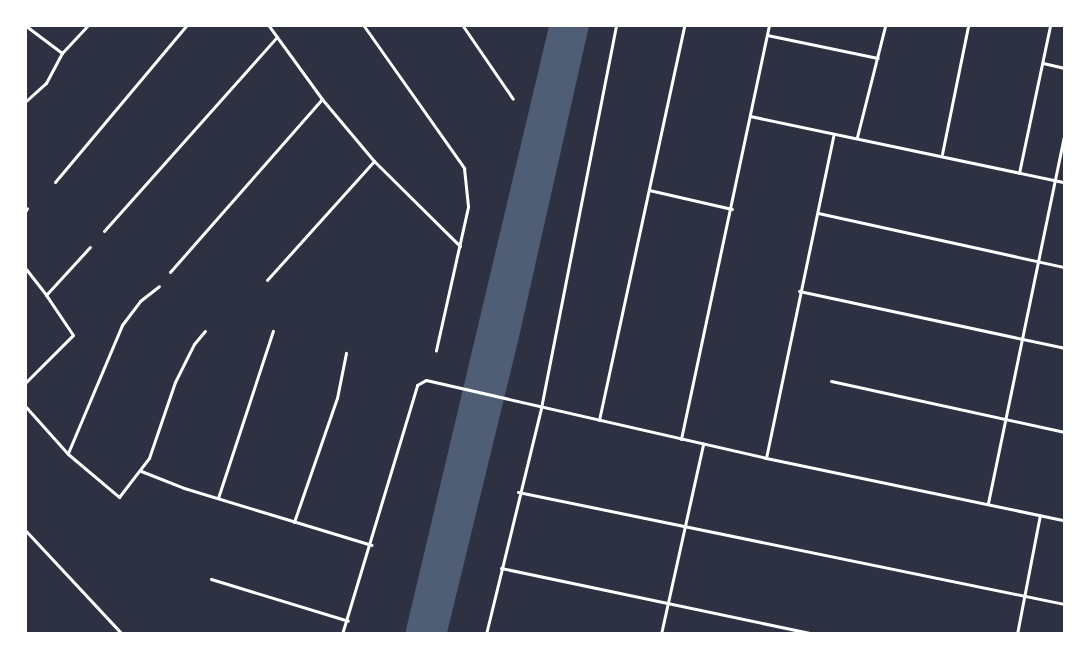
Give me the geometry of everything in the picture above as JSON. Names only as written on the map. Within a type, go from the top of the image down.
[{"type":"street","points":[[26,26],[62,53]]},
{"type":"street","points":[[26,101],[46,83],[62,53],[87,26]]},
{"type":"street","points":[[54,182],[186,26]]},
{"type":"street","points":[[269,26],[322,99],[374,161],[460,246]]},
{"type":"street","points":[[364,26],[464,168],[468,207],[435,350]]},
{"type":"street","points":[[463,26],[513,99]]},
{"type":"street","points":[[486,633],[518,492],[541,408],[616,26]]},
{"type":"street","points":[[599,420],[684,26]]},
{"type":"street","points":[[681,439],[732,209],[769,26]]},
{"type":"street","points":[[857,137],[885,26]]},
{"type":"street","points":[[942,154],[968,26]]},
{"type":"street","points":[[1019,173],[1050,26]]},
{"type":"street","points":[[767,35],[878,58]]},
{"type":"street","points":[[104,231],[277,37]]},
{"type":"street","points":[[1042,63],[1065,68]]},
{"type":"street","points":[[170,272],[322,99]]},
{"type":"street","points":[[750,116],[833,136],[857,137],[1065,182]]},
{"type":"street","points":[[766,458],[833,136]]},
{"type":"street","points":[[988,503],[1065,137]]},
{"type":"street","points":[[267,280],[374,161]]},
{"type":"street","points":[[649,190],[732,209]]},
{"type":"street","points":[[818,213],[1065,267]]},
{"type":"street","points":[[46,295],[90,247]]},
{"type":"street","points":[[26,269],[73,335],[26,382]]},
{"type":"street","points":[[68,454],[122,325],[140,301],[159,286]]},
{"type":"street","points":[[799,291],[1065,348]]},
{"type":"street","points":[[26,406],[68,454],[116,497],[122,495],[141,471],[155,443],[175,382],[194,344],[205,331]]},
{"type":"street","points":[[218,498],[273,331]]},
{"type":"street","points":[[294,522],[337,398],[346,353]]},
{"type":"street","points":[[342,633],[348,621],[372,545],[417,385],[426,380],[447,382],[520,403],[766,458],[1065,520]]},
{"type":"street","points":[[831,381],[1065,432]]},
{"type":"street","points":[[661,633],[703,444]]},
{"type":"street","points":[[141,471],[218,498],[372,545]]},
{"type":"street","points":[[518,492],[1065,604]]},
{"type":"street","points":[[1017,633],[1040,515]]},
{"type":"street","points":[[26,531],[122,633]]},
{"type":"street","points":[[500,568],[813,633]]},
{"type":"street","points":[[211,579],[348,621]]},
{"type":"water","points":[[549,26],[589,26],[519,337],[447,633],[405,634]]}]
